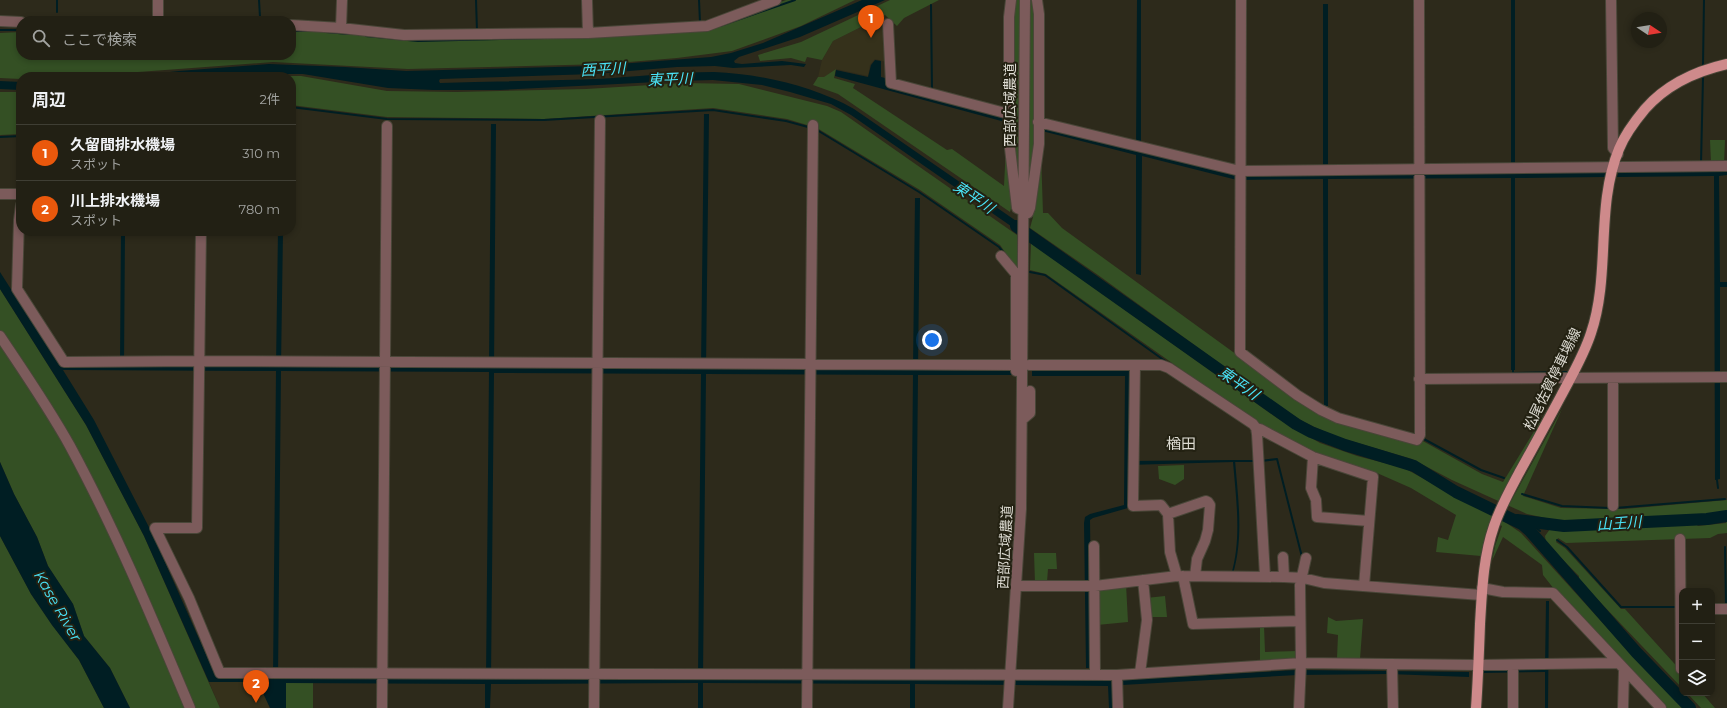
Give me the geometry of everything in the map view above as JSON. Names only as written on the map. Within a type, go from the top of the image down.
[{"type":"main road","name":"松尾佐賀停車場線","points":[[1476,708],[1485,560],[1494,524],[1570,378],[1591,333],[1598,307],[1602,282],[1608,190],[1618,154],[1635,122],[1650,103],[1668,88],[1701,71],[1727,64]]},
{"type":"street","points":[[158,0],[158,16]]},
{"type":"street","points":[[341,28],[342,0]]},
{"type":"street","points":[[587,0],[588,33]]},
{"type":"street","points":[[296,25],[341,28],[404,35],[588,33],[707,26],[776,0]]},
{"type":"street","points":[[1011,0],[1009,17],[1009,140],[1017,208],[1028,213],[1039,144],[1039,14],[1037,0]]},
{"type":"street","name":"西部広域農道","points":[[1008,708],[1021,508],[1023,419],[1025,0]]},
{"type":"street","points":[[1241,0],[1240,352],[1297,395],[1321,410],[1338,418],[1414,440],[1417,440],[1420,435],[1419,0]]},
{"type":"street","points":[[1611,0],[1613,148],[1618,154]]},
{"type":"street","points":[[0,21],[16,22]]},
{"type":"street","points":[[888,24],[891,83],[1009,114]]},
{"type":"street","points":[[594,708],[600,120]]},
{"type":"street","points":[[1038,122],[1240,172],[1727,166]]},
{"type":"street","points":[[807,708],[813,125]]},
{"type":"street","points":[[382,708],[387,126]]},
{"type":"street","points":[[0,194],[16,194]]},
{"type":"street","points":[[19,236],[17,289],[64,362],[122,361],[200,366],[279,361],[386,367],[491,363],[598,368],[704,364],[810,370],[916,365],[1016,365]]},
{"type":"street","points":[[201,236],[197,528],[155,528],[189,598],[220,673],[1095,675],[1117,680],[1140,674],[1300,669],[1392,669],[1478,665],[1513,669],[1547,664],[1620,666]]},
{"type":"street","points":[[1001,256],[1016,274],[1016,415],[1023,419],[1030,413],[1030,275]]},
{"type":"street","points":[[0,336],[54,418],[74,453],[124,555],[190,708]]},
{"type":"street","points":[[1029,365],[1161,365],[1169,368],[1253,424],[1256,428],[1313,457],[1373,477],[1364,586]]},
{"type":"street","points":[[1135,365],[1133,506],[1161,505],[1168,514],[1170,552],[1180,576],[1193,624],[1300,621]]},
{"type":"street","points":[[1420,379],[1721,377]]},
{"type":"street","points":[[1613,378],[1613,506]]},
{"type":"street","points":[[1256,428],[1265,576]]},
{"type":"street","points":[[1313,457],[1311,488],[1316,500],[1317,517],[1369,521]]},
{"type":"street","points":[[1168,514],[1206,501],[1210,505],[1208,530],[1197,560],[1195,576]]},
{"type":"street","points":[[1680,539],[1681,588]]},
{"type":"street","points":[[1094,546],[1090,586],[1095,675]]},
{"type":"street","points":[[1283,557],[1284,577]]},
{"type":"street","points":[[1299,708],[1300,585],[1303,578],[1306,558]]},
{"type":"street","points":[[1017,586],[1090,586],[1180,576],[1265,576],[1303,578],[1324,583],[1364,586],[1482,592],[1553,593],[1661,708]]},
{"type":"street","points":[[1140,674],[1147,620],[1143,580]]},
{"type":"street","points":[[1715,609],[1727,609]]},
{"type":"street","points":[[1681,624],[1681,660]]},
{"type":"street","points":[[1620,666],[1623,708]]},
{"type":"street","points":[[1392,669],[1393,708]]},
{"type":"street","points":[[1513,669],[1513,708]]},
{"type":"street","points":[[1117,680],[1118,708]]},
{"type":"shaded area","points":[[885,15],[887,62],[875,59],[870,65],[868,76],[836,69],[824,78],[818,77],[822,60],[833,41]]},
{"type":"shaded area","points":[[209,682],[258,682],[270,708],[220,708]]},
{"type":"green space","points":[[786,0],[855,0],[801,26],[732,51],[677,58],[605,64],[408,69],[273,62],[138,72],[16,72],[16,79],[0,78],[0,33],[16,32],[16,60],[296,60],[296,27],[340,30],[708,28]]},
{"type":"green space","points":[[890,0],[939,0],[904,18],[897,26],[885,15],[833,41],[822,60],[807,57],[805,62],[791,58],[760,61],[758,55],[801,42]]},
{"type":"green space","points":[[1007,0],[1040,0],[1043,213],[1048,213],[1062,228],[1298,399],[1336,419],[1421,440],[1482,474],[1503,482],[1552,402],[1501,498],[1510,503],[1562,409],[1523,496],[1561,508],[1624,509],[1727,500],[1727,512],[1697,516],[1569,523],[1527,514],[1452,480],[1412,459],[1334,436],[1304,422],[1277,405],[1098,275],[1030,228],[1033,217],[1029,198],[1013,202],[1010,212],[838,94],[813,85],[818,77],[824,77],[836,69],[834,78],[855,84],[853,88],[947,150],[952,149],[1004,186],[1006,145]]},
{"type":"green space","points":[[296,76],[387,91],[456,92],[586,89],[683,83],[739,84],[827,106],[841,112],[1017,235],[1017,269],[1000,245],[920,190],[817,128],[787,119],[713,108],[544,119],[387,117],[296,106]]},
{"type":"green space","points":[[0,92],[16,92],[16,134],[0,135]]},
{"type":"green space","points":[[1710,140],[1725,140],[1724,164],[1711,163]]},
{"type":"green space","points":[[1031,243],[1277,418],[1320,443],[1357,456],[1404,468],[1461,499],[1492,513],[1521,533],[1630,653],[1683,708],[1667,708],[1554,589],[1543,575],[1542,565],[1503,537],[1492,561],[1495,546],[1502,526],[1491,519],[1481,556],[1436,552],[1438,537],[1448,540],[1456,515],[1411,488],[1377,473],[1315,456],[1260,425],[1046,274],[1030,270]]},
{"type":"green space","points":[[0,289],[86,425],[144,536],[220,708],[130,708],[110,668],[84,636],[73,604],[48,566],[37,537],[14,494],[0,462]]},
{"type":"green space","points":[[1184,465],[1184,479],[1175,485],[1159,479],[1158,466]]},
{"type":"green space","points":[[1727,520],[1727,533],[1718,534],[1710,538],[1566,543],[1558,538],[1556,542],[1565,548],[1621,609],[1625,609],[1679,669],[1679,685],[1579,580],[1579,576],[1546,543],[1545,536],[1550,529],[1695,523],[1698,526],[1726,523]]},
{"type":"green space","points":[[0,536],[31,594],[52,625],[79,660],[104,708],[0,708]]},
{"type":"green space","points":[[1034,553],[1056,553],[1057,569],[1048,569],[1047,582],[1035,583]]},
{"type":"green space","points":[[1126,584],[1128,622],[1097,625],[1097,588]]},
{"type":"green space","points":[[1165,596],[1167,617],[1149,617],[1146,598]]},
{"type":"green space","points":[[1328,617],[1336,621],[1363,619],[1360,659],[1337,658],[1338,635],[1327,633]]},
{"type":"green space","points":[[1260,626],[1264,626],[1265,652],[1299,651],[1296,659],[1260,661]]},
{"type":"green space","points":[[286,683],[313,683],[313,708],[286,708]]},
{"type":"green space","points":[[1690,696],[1705,696],[1715,708],[1701,708]]},
{"type":"water","name":"西平川","points":[[862,0],[885,0],[800,37],[739,57],[734,61],[735,63],[742,64],[782,61],[806,64],[804,67],[791,65],[733,68],[715,66],[677,67],[594,74],[440,79],[439,81],[440,83],[576,80],[714,72],[750,75],[786,83],[821,94],[854,109],[1019,223],[1018,231],[851,115],[831,104],[762,85],[713,80],[500,90],[434,90],[388,88],[296,74],[296,72],[170,72],[269,64],[406,71],[593,66],[711,57],[731,53],[763,43]]},
{"type":"water","points":[[1137,0],[1141,0],[1141,151],[1237,175],[1323,175],[1323,4],[1328,4],[1328,174],[1511,173],[1511,0],[1515,0],[1515,173],[1607,172],[1605,177],[1515,178],[1515,370],[1511,370],[1511,178],[1328,179],[1328,406],[1324,406],[1323,179],[1237,180],[1142,156],[1141,275],[1136,274],[1136,155],[1042,131],[1043,127],[1136,150]]},
{"type":"water","points":[[875,60],[881,61],[881,77],[885,78],[885,85],[1006,117],[1005,122],[835,76],[836,70],[868,77],[871,65]]},
{"type":"water","points":[[0,81],[16,82],[16,90],[0,89]]},
{"type":"water","points":[[704,114],[709,114],[706,369],[913,370],[915,198],[920,198],[918,370],[1012,371],[1012,375],[918,375],[915,679],[1122,680],[1297,670],[1469,672],[1469,677],[1389,674],[1297,675],[1122,685],[1114,708],[1109,708],[1108,686],[915,684],[915,708],[910,708],[910,684],[703,683],[703,708],[698,708],[698,683],[491,684],[490,708],[485,708],[485,684],[286,683],[286,708],[270,708],[258,682],[209,682],[144,536],[86,425],[0,289],[0,272],[60,366],[120,366],[121,236],[125,236],[124,366],[276,367],[278,236],[283,236],[281,367],[489,368],[491,124],[496,124],[494,368],[701,369]],"holes":[[[63,370],[276,371],[273,677],[216,677],[152,533],[94,420]],[[281,371],[489,372],[486,678],[278,677]],[[494,373],[701,374],[698,678],[491,678]],[[706,374],[913,375],[910,679],[703,678]]]},
{"type":"water","points":[[1727,170],[1727,175],[1719,176],[1720,282],[1727,282],[1727,287],[1720,287],[1720,479],[1715,480],[1714,176],[1617,177],[1619,171]]},
{"type":"water","points":[[1032,371],[1129,371],[1129,461],[1235,460],[1239,503],[1239,532],[1236,560],[1233,574],[1231,575],[1237,533],[1237,504],[1233,462],[1128,465],[1128,508],[1090,520],[1092,668],[1086,668],[1084,523],[1085,517],[1090,514],[1124,505],[1125,376],[1032,376]]},
{"type":"water","name":"Kase River","points":[[0,462],[14,494],[37,537],[48,566],[73,604],[84,636],[110,668],[130,708],[104,708],[79,660],[52,625],[31,594],[0,536]]},
{"type":"water","points":[[1546,601],[1549,601],[1548,708],[1545,708],[1545,672],[1484,673],[1484,670],[1545,669]]},
{"type":"waterway","points":[[57,0],[57,12]]},
{"type":"waterway","points":[[259,0],[260,16]]},
{"type":"waterway","points":[[476,0],[477,31]]},
{"type":"waterway","points":[[699,0],[700,22]]},
{"type":"waterway","points":[[720,26],[795,0]]},
{"type":"waterway","points":[[1703,65],[1704,0]]},
{"type":"waterway","points":[[931,5],[932,90]]},
{"type":"waterway","points":[[0,30],[16,30]]},
{"type":"waterway","points":[[296,31],[316,31]]},
{"type":"waterway","points":[[326,32],[349,34]]},
{"type":"waterway","points":[[366,36],[418,41],[545,38]]},
{"type":"waterway","points":[[1701,163],[1703,78]]},
{"type":"waterway","points":[[296,108],[387,119],[544,120],[713,110],[786,121],[808,127]]},
{"type":"waterway","points":[[817,130],[919,192],[999,247],[1004,253]]},
{"type":"waterway","points":[[0,137],[16,136]]},
{"type":"waterway","name":"東平川","points":[[1016,226],[1296,424],[1311,432],[1345,445],[1414,466],[1456,492],[1522,524],[1530,531],[1636,652],[1690,708]]},
{"type":"waterway","points":[[1030,272],[1045,275],[1165,361]]},
{"type":"waterway","points":[[1513,370],[1513,373],[1567,372]]},
{"type":"waterway","points":[[1422,438],[1481,470],[1504,478]]},
{"type":"waterway","points":[[1261,461],[1277,459],[1302,557]]},
{"type":"waterway","points":[[1235,461],[1255,461]]},
{"type":"waterway","points":[[1717,480],[1718,488]]},
{"type":"waterway","points":[[1522,494],[1562,506],[1610,508]]},
{"type":"waterway","points":[[1615,508],[1725,499]]},
{"type":"waterway","name":"山王川","points":[[1517,520],[1564,526],[1707,519],[1727,516]]},
{"type":"waterway","points":[[1529,522],[1540,531]]},
{"type":"waterway","points":[[1557,540],[1567,547],[1621,607],[1677,607]]},
{"type":"waterway","points":[[1725,547],[1726,605]]},
{"type":"place","name":"久留間排水機場","points":[[871,38]]},
{"type":"place","name":"川上排水機場","points":[[256,703]]},
{"type":"district","name":"楢田","points":[[1181,443]]}]
